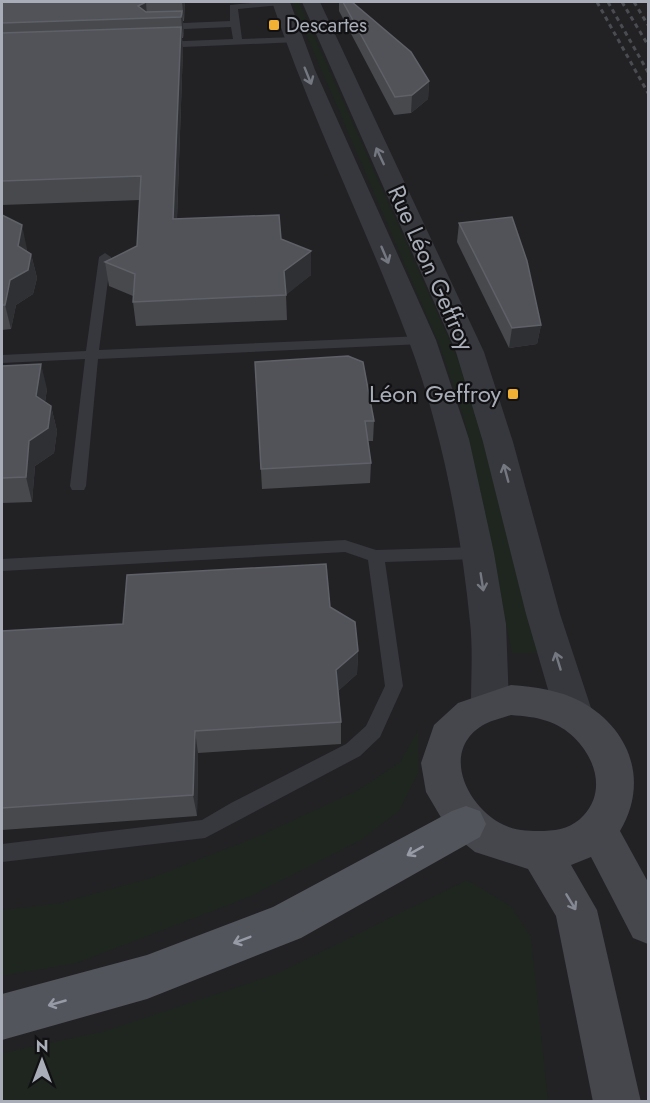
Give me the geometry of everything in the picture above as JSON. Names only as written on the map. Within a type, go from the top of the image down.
[{"type":"main road","points":[[511,700],[555,707],[575,717],[597,736],[611,759],[617,784],[612,809],[598,831],[582,842],[562,849],[540,852],[513,849],[488,839],[466,824],[449,802],[441,777],[441,753],[451,732],[459,723],[468,715],[490,704],[511,700]]},
{"type":"main road","points":[[2,1017],[147,977],[286,923],[466,824]]},
{"type":"main road","points":[[598,831],[648,923]]},
{"type":"main road","points":[[540,852],[576,910],[617,1101]]},
{"type":"street","name":"Rue Léon Geffroy","points":[[281,2],[305,70],[422,340],[454,439],[477,553],[488,624],[490,704]]},
{"type":"street","name":"Rue Léon Geffroy","points":[[311,2],[470,352],[498,442],[543,614],[575,717]]},
{"type":"lane","points":[[238,42],[233,7],[281,2]]},
{"type":"lane","points":[[148,28],[235,24]]},
{"type":"lane","points":[[145,45],[295,40]]},
{"type":"lane","points":[[78,486],[105,257]]},
{"type":"lane","points":[[2,359],[422,340]]},
{"type":"lane","points":[[2,564],[345,546],[376,556],[477,553]]},
{"type":"lane","points":[[2,853],[205,829],[238,809],[353,750],[373,732],[394,686],[376,556]]},
{"type":"shaded area","points":[[2,2],[648,2],[648,1101],[2,1102]]},
{"type":"shaded area","points":[[292,2],[299,2],[464,373],[484,435],[539,653],[512,653],[464,418],[441,349]]},
{"type":"shaded area","points":[[418,730],[418,773],[399,811],[361,840],[247,898],[77,963],[2,976],[2,910],[60,903],[151,878],[261,835],[358,790],[400,762]]},
{"type":"shaded area","points":[[467,880],[511,906],[531,937],[548,1101],[2,1101],[2,1053],[105,1031],[276,974]]},
{"type":"building","points":[[2,2],[146,2],[138,6],[146,12],[182,11],[181,17],[2,23]]},
{"type":"building","points":[[343,2],[352,2],[411,52],[429,81],[412,95],[395,97]]},
{"type":"building","points":[[181,27],[173,219],[279,215],[281,239],[311,251],[284,271],[286,295],[133,302],[135,274],[105,262],[137,246],[141,176],[2,181],[2,33]]},
{"type":"building","points":[[2,215],[22,225],[18,246],[31,254],[28,270],[10,280],[5,305],[2,305]]},
{"type":"building","points":[[512,217],[527,261],[541,325],[512,328],[459,223]]},
{"type":"building","points":[[348,356],[363,362],[374,421],[365,421],[371,463],[261,469],[255,362]]},
{"type":"building","points":[[41,364],[36,396],[51,406],[48,428],[29,441],[26,477],[2,478],[2,366]]},
{"type":"building","points":[[326,564],[330,607],[355,622],[358,651],[336,670],[341,722],[195,731],[193,795],[2,808],[2,631],[123,624],[127,575]]},
{"type":"railway","points":[[597,2],[648,93]]},
{"type":"railway","points":[[608,2],[648,72]]},
{"type":"railway","points":[[622,2],[648,45]]},
{"type":"railway","points":[[634,2],[648,25]]},
{"type":"place","name":"Descartes","points":[[274,25]]},
{"type":"place","name":"Léon Geffroy","points":[[513,394]]}]
